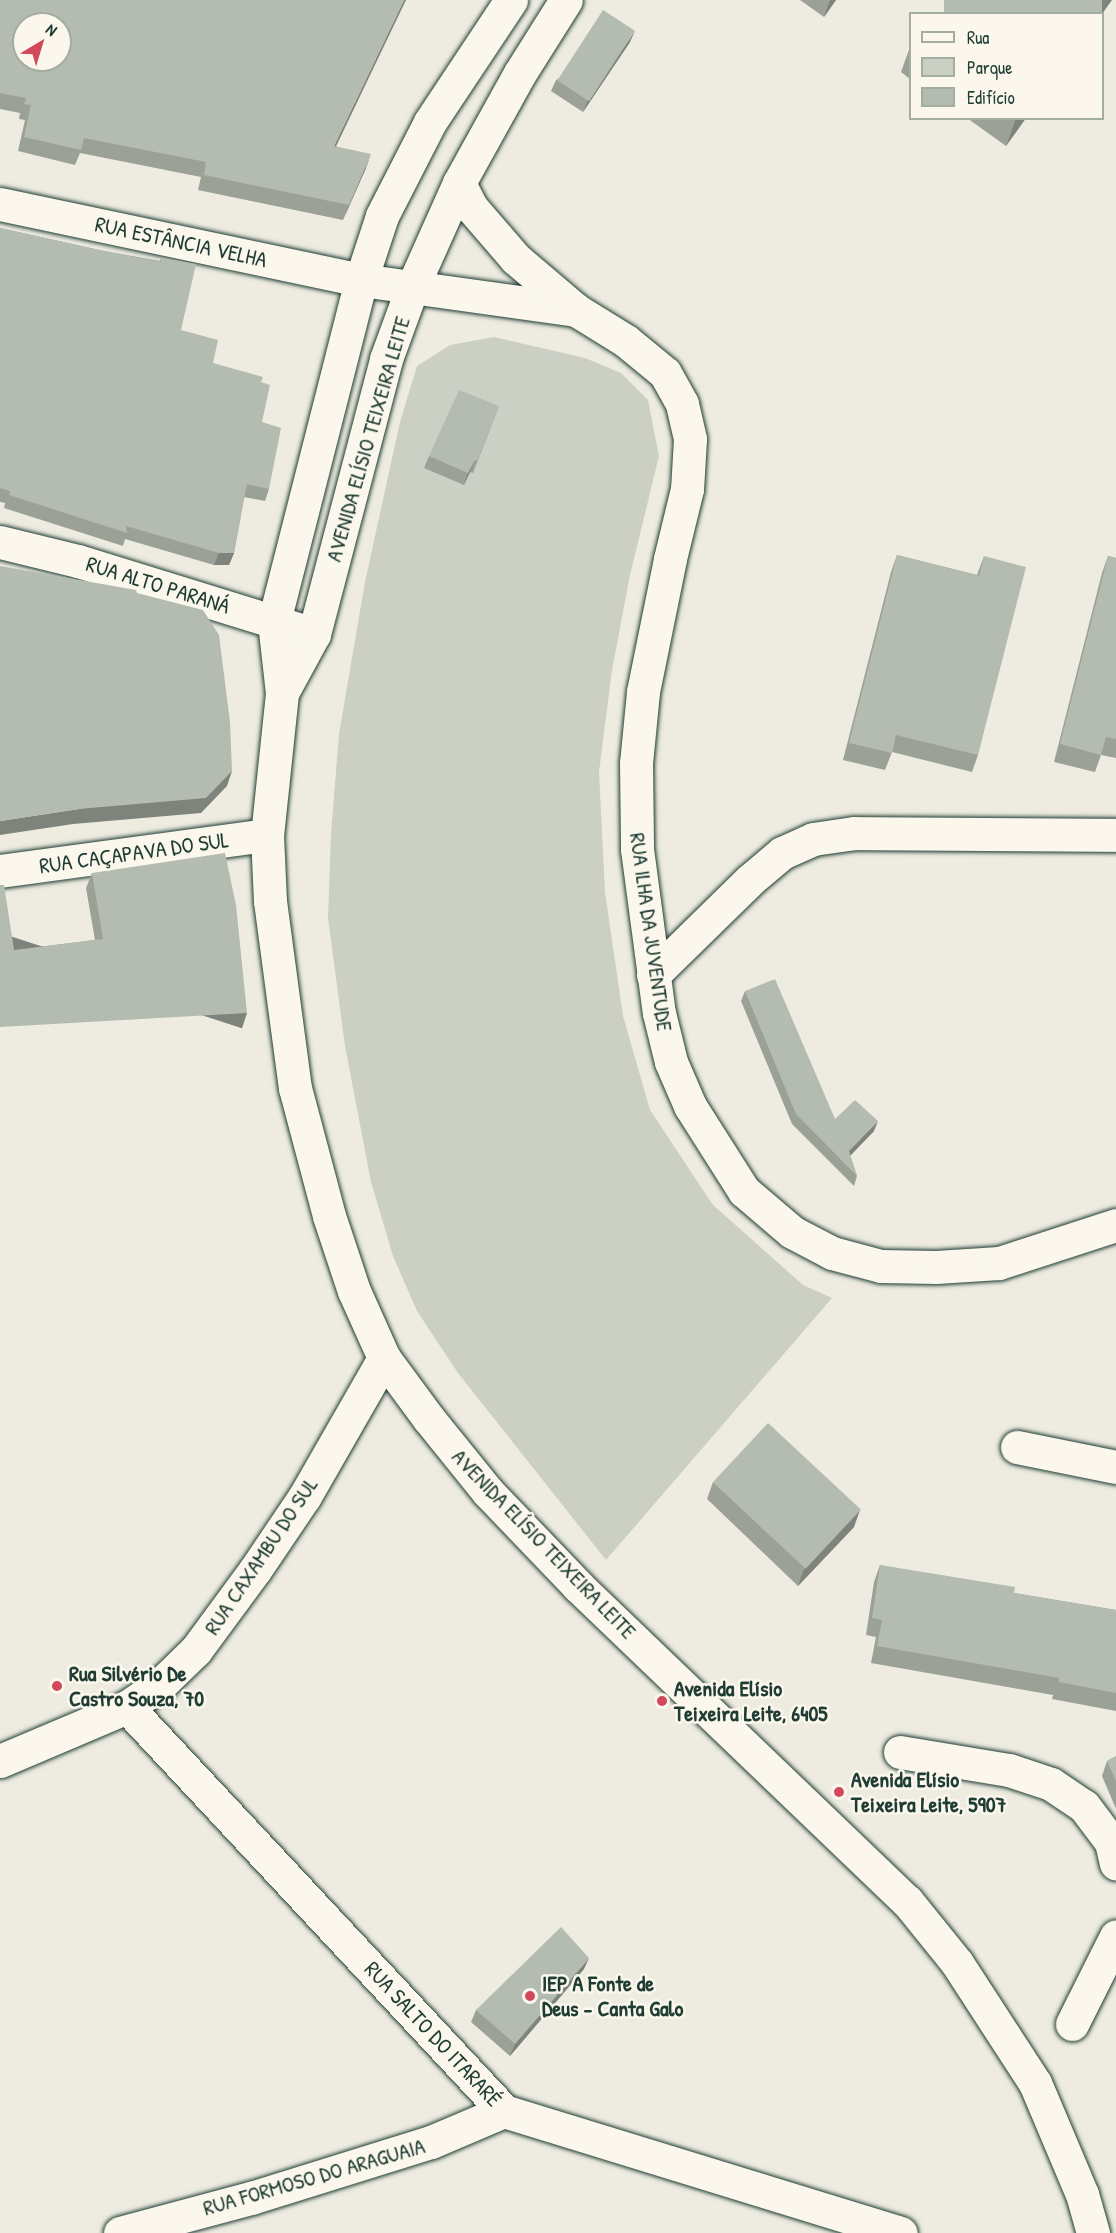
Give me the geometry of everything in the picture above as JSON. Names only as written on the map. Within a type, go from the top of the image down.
[{"type":"street","name":"AVENIDA ELÍSIO TEIXEIRA LEITE","points":[[512,0],[430,122],[382,216],[361,280],[274,622],[282,693],[267,835],[270,902],[295,1088],[329,1216],[350,1281],[384,1358],[429,1419],[488,1492],[570,1578],[914,1910],[957,1963],[1035,2083],[1082,2194],[1093,2233]]},
{"type":"street","name":"AVENIDA ELÍSIO TEIXEIRA LEITE","points":[[282,693],[314,634],[386,359],[412,288],[459,183],[520,73],[566,0]]},
{"type":"street","points":[[459,183],[471,208],[516,260],[576,310]]},
{"type":"street","name":"RUA ESTÂNCIA VELHA","points":[[0,204],[361,280]]},
{"type":"street","name":"RUA ILHA DA JUVENTUDE","points":[[361,280],[576,310],[626,341],[665,373],[682,404],[690,439],[687,489],[670,559],[643,693],[636,763],[637,849],[659,1013],[671,1062],[690,1106],[744,1191],[792,1232],[832,1253],[881,1266],[936,1267],[999,1263],[1116,1225]]},
{"type":"street","name":"RUA ALTO PARANÁ","points":[[0,542],[78,561],[314,634]]},
{"type":"street","points":[[653,975],[750,880],[782,853],[813,839],[854,833],[1116,835]]},
{"type":"street","name":"RUA CAÇAPAVA DO SUL","points":[[0,871],[267,835]]},
{"type":"street","name":"RUA CAXAMBU DO SUL","points":[[0,1761],[127,1707],[161,1684],[196,1650],[223,1616],[304,1496],[384,1358]]},
{"type":"street","points":[[1017,1447],[1116,1467]]},
{"type":"street","name":"RUA SALTO DO ITARARÉ","points":[[127,1707],[504,2111],[901,2233]]},
{"type":"street","points":[[900,1752],[1009,1770],[1051,1784],[1084,1806],[1111,1842],[1116,1863]]},
{"type":"street","points":[[1072,2024],[1116,1936]]},
{"type":"street","name":"RUA FORMOSO DO ARAGUAIA","points":[[120,2233],[252,2198],[431,2142],[504,2111]]},
{"type":"green space","points":[[494,337],[585,358],[621,373],[648,400],[659,456],[630,575],[612,670],[599,772],[605,892],[623,1016],[650,1110],[713,1205],[803,1285],[832,1298],[606,1560],[458,1373],[417,1311],[393,1256],[371,1182],[345,1046],[328,918],[331,834],[339,734],[365,582],[400,422],[417,366],[450,345]]},
{"type":"building","points":[[0,0],[404,0],[334,146],[371,154],[349,205],[204,175],[206,162],[84,138],[81,150],[24,137],[31,105],[24,104],[26,98],[0,93]]},
{"type":"building","points":[[944,0],[1102,0],[1102,12],[944,12]]},
{"type":"building","points":[[603,10],[635,31],[589,101],[557,80]]},
{"type":"building","points":[[0,228],[161,262],[161,258],[196,264],[181,330],[218,340],[213,363],[263,377],[261,382],[270,385],[262,422],[281,428],[269,489],[247,484],[234,553],[219,553],[126,526],[127,533],[9,495],[10,491],[0,488]]},
{"type":"building","points":[[459,390],[499,406],[477,461],[475,460],[468,473],[429,456]]},
{"type":"building","points":[[897,555],[979,576],[984,556],[1026,567],[978,755],[896,735],[892,753],[849,743]]},
{"type":"building","points":[[1108,556],[1116,558],[1116,739],[1106,737],[1101,755],[1060,744]]},
{"type":"building","points":[[0,566],[136,590],[137,593],[203,610],[219,635],[230,722],[232,771],[206,798],[79,809],[0,821]]},
{"type":"building","points":[[225,853],[236,905],[247,1013],[0,1027],[0,885],[4,885],[14,950],[103,939],[92,873]]},
{"type":"building","points":[[775,979],[835,1119],[855,1100],[878,1121],[849,1151],[857,1176],[796,1114],[745,991]]},
{"type":"building","points":[[768,1423],[861,1510],[806,1569],[713,1482]]},
{"type":"building","points":[[880,1565],[1015,1587],[1014,1593],[1116,1610],[1116,1693],[1059,1682],[1059,1678],[877,1646],[882,1620],[872,1618]]},
{"type":"building","points":[[1116,1756],[1116,1781],[1107,1761]]},
{"type":"building","name":"IEP A Fonte de Deus - Canta Galo","points":[[561,1927],[589,1958],[515,2044],[476,2010]]},
{"type":"place","name":"Rua Silvério De Castro Souza, 70","points":[[57,1686]]},
{"type":"place","name":"Avenida Elísio Teixeira Leite, 6405","points":[[662,1701]]},
{"type":"place","name":"Avenida Elísio Teixeira Leite, 5907","points":[[839,1792]]},
{"type":"place","name":"IEP A Fonte de Deus - Canta Galo","points":[[530,1996]]}]
